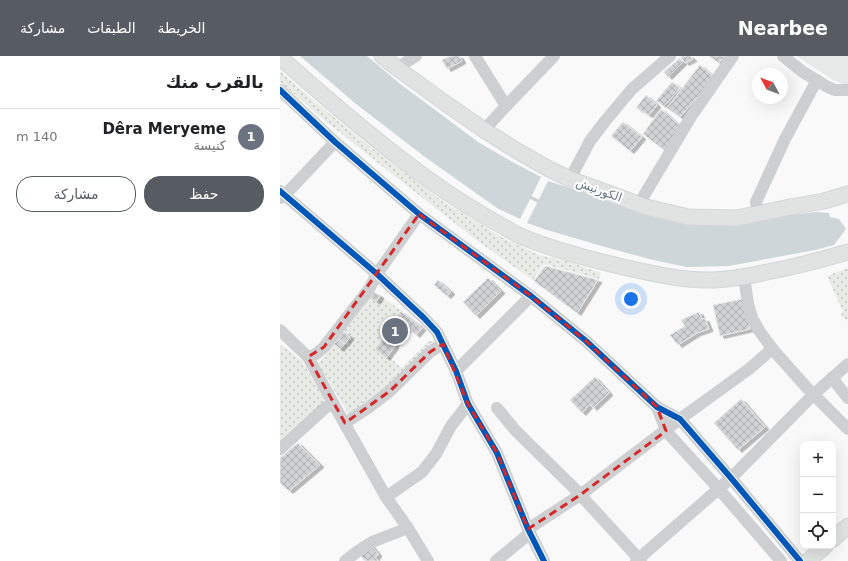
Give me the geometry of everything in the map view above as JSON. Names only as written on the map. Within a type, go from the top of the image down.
[{"type":"main road","name":"الكورنيش","points":[[382,56],[396,68],[484,130],[519,152],[570,179],[639,204],[646,208],[688,217],[737,218],[848,195]]},
{"type":"main road","points":[[280,58],[346,115],[443,190],[467,206],[517,234],[566,252],[644,272],[689,279],[714,280],[744,277],[784,269],[848,252]]},
{"type":"main road","points":[[836,536],[848,526]]},
{"type":"main road","points":[[808,561],[822,549]]},
{"type":"street","points":[[396,68],[416,56]]},
{"type":"street","points":[[475,56],[506,106]]},
{"type":"street","points":[[484,130],[554,56]]},
{"type":"street","points":[[570,179],[590,141],[606,120],[632,89],[670,56]]},
{"type":"street","points":[[639,204],[692,115],[733,56]]},
{"type":"street","points":[[783,56],[803,72],[835,90],[848,90]]},
{"type":"street","points":[[758,214],[756,202],[785,139],[817,80]]},
{"type":"street","points":[[280,90],[335,142],[419,214],[531,296],[586,341],[657,408],[680,419],[800,561]]},
{"type":"street","points":[[280,208],[282,195],[335,142]]},
{"type":"street","points":[[282,195],[377,274],[437,332],[456,371],[468,404],[497,453],[529,531],[544,561]]},
{"type":"street","points":[[308,357],[316,354],[324,348],[368,289],[419,214]]},
{"type":"street","points":[[744,277],[748,304],[752,318],[760,332],[772,349],[808,389],[848,429]]},
{"type":"street","points":[[456,371],[531,296]]},
{"type":"street","points":[[281,332],[308,357],[386,497],[408,528],[428,561]]},
{"type":"street","points":[[345,423],[390,391],[430,352],[444,344]]},
{"type":"street","points":[[496,561],[529,531],[580,495],[749,369],[772,349]]},
{"type":"street","points":[[497,408],[516,431],[580,495],[639,560],[731,478],[814,394],[848,364]]},
{"type":"street","points":[[832,378],[848,398]]},
{"type":"street","points":[[280,449],[325,408],[333,403]]},
{"type":"street","points":[[386,497],[422,472],[436,454],[451,426],[468,404]]},
{"type":"street","points":[[657,408],[666,431],[718,488],[780,561]]},
{"type":"street","points":[[345,561],[372,542],[408,528]]},
{"type":"highlighted area","points":[[419,214],[531,296],[586,341],[657,407],[666,431],[580,495],[528,529],[497,453],[468,404],[443,344],[430,352],[390,391],[345,423],[308,357],[324,347]]},
{"type":"shaded area","points":[[300,56],[367,56],[399,83],[478,142],[541,177],[520,219],[497,208],[425,157],[356,104]]},
{"type":"shaded area","points":[[796,56],[848,56],[848,84],[843,84],[833,80]]},
{"type":"shaded area","points":[[280,71],[368,145],[441,200],[503,238],[540,255],[570,262],[601,273],[599,279],[544,264],[533,280],[479,242],[323,119],[280,82]]},
{"type":"shaded area","points":[[548,181],[667,220],[708,225],[739,224],[774,217],[815,212],[829,213],[830,217],[839,219],[846,229],[834,245],[815,250],[729,266],[687,267],[653,260],[605,247],[527,223]]},
{"type":"shaded area","points":[[848,268],[848,321],[841,315],[843,312],[827,276]]},
{"type":"shaded area","points":[[374,291],[423,327],[422,328],[401,312],[381,336],[384,338],[386,358],[388,356],[402,368],[429,341],[436,341],[391,387],[350,416],[318,364]]},
{"type":"shaded area","points":[[280,345],[302,361],[324,398],[324,406],[280,445]]},
{"type":"building","points":[[451,56],[459,56],[462,61],[447,69],[442,60]]},
{"type":"building","points":[[690,56],[693,59],[685,63],[681,57]]},
{"type":"building","points":[[709,56],[729,56],[726,62],[722,59],[719,63]]},
{"type":"building","points":[[680,58],[683,62],[668,77],[664,72]]},
{"type":"building","points":[[700,65],[714,77],[680,117],[667,108]]},
{"type":"building","points":[[672,82],[680,88],[664,106],[656,101]]},
{"type":"building","points":[[646,95],[657,105],[649,115],[636,108]]},
{"type":"building","points":[[661,109],[681,127],[665,151],[643,134]]},
{"type":"building","points":[[623,122],[642,137],[630,151],[611,136]]},
{"type":"building","points":[[545,266],[598,280],[577,313],[534,281]]},
{"type":"building","points":[[488,278],[501,291],[476,316],[463,302]]},
{"type":"building","points":[[438,280],[451,292],[447,296],[434,285]]},
{"type":"building","points":[[374,292],[380,296],[376,302],[370,297]]},
{"type":"building","points":[[743,299],[750,329],[720,336],[713,305]]},
{"type":"building","points":[[401,311],[422,328],[416,335],[408,328],[394,345],[395,346],[386,358],[375,349],[384,338],[381,336]]},
{"type":"building","points":[[699,312],[702,319],[705,319],[709,329],[697,333],[678,345],[670,335],[685,326],[681,320]]},
{"type":"building","points":[[344,332],[350,337],[345,344],[338,338]]},
{"type":"building","points":[[338,339],[344,344],[340,349],[334,344]]},
{"type":"building","points":[[595,377],[609,393],[593,408],[590,404],[582,413],[570,400]]},
{"type":"building","points":[[741,399],[765,427],[738,450],[714,423]]},
{"type":"building","points":[[298,443],[320,465],[289,491],[280,483],[280,458]]},
{"type":"building","points":[[370,544],[378,554],[375,558],[379,561],[365,561],[359,554]]},
{"type":"waterway","points":[[528,196],[542,203]]},
{"type":"cycle path","points":[[280,90],[335,142],[419,214],[531,296],[586,341],[657,407],[680,419],[800,561]]},
{"type":"cycle path","points":[[280,191],[377,274],[437,332],[456,371],[468,404],[497,453],[528,529],[544,561]]},
{"type":"place","name":"Dêra Meryeme","points":[[395,331]]}]
